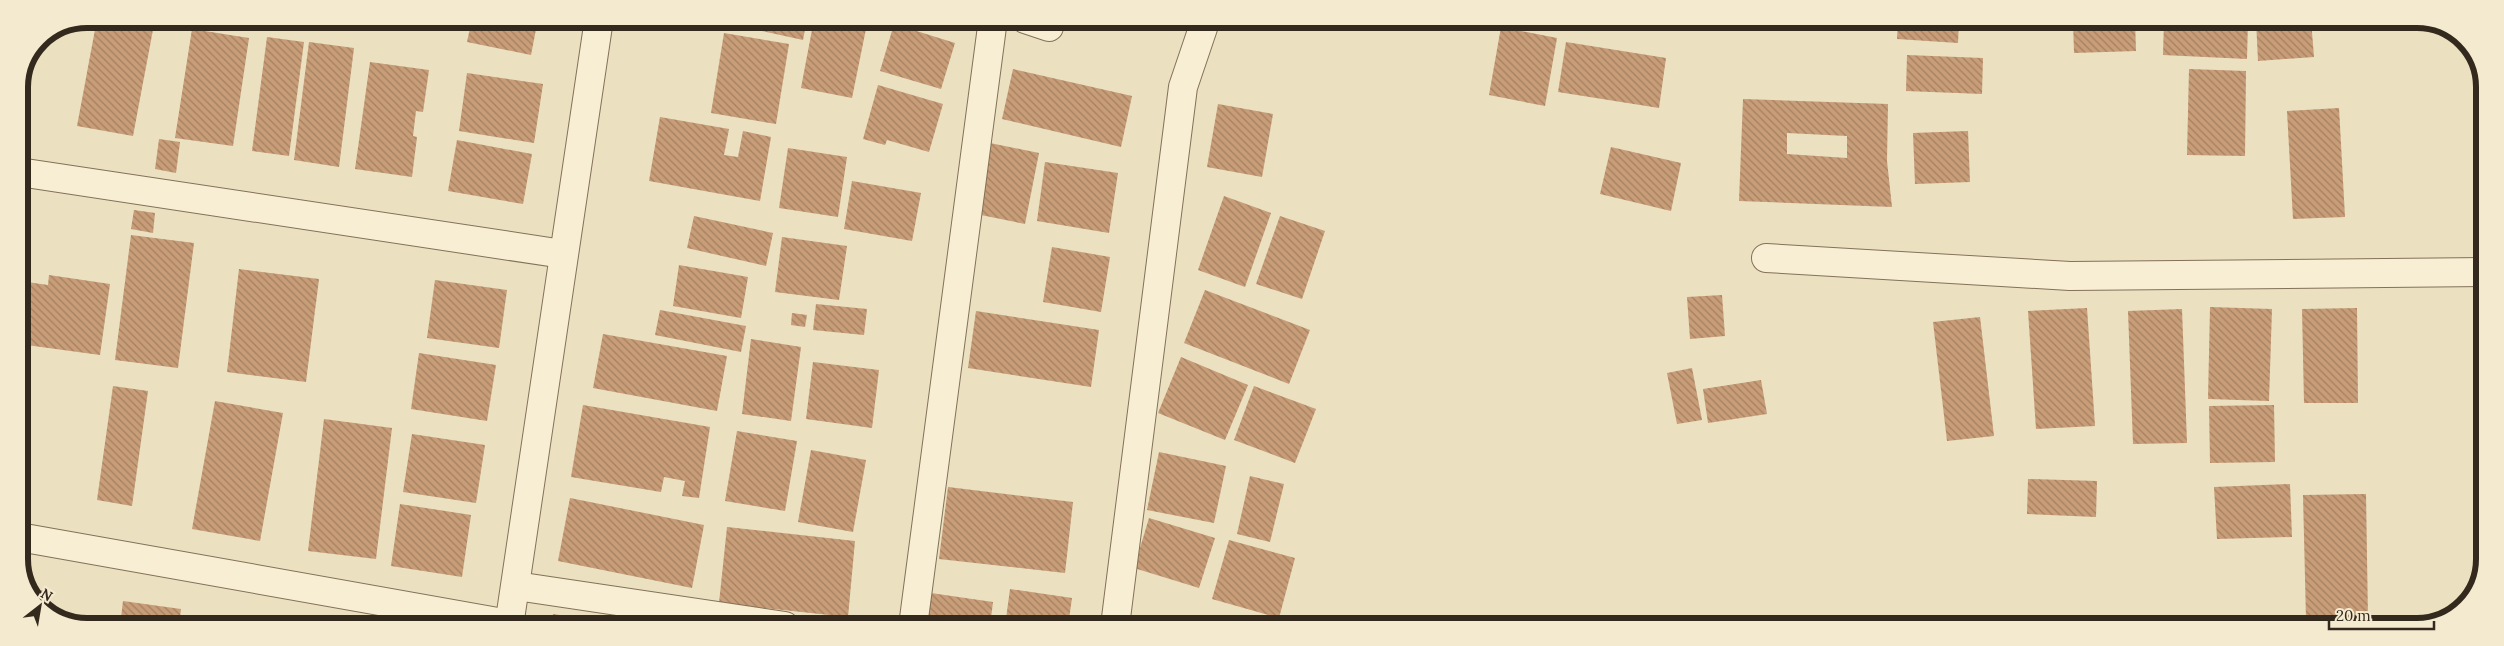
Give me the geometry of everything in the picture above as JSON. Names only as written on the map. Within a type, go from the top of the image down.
[{"type":"street","points":[[510,618],[563,254],[599,28]]},
{"type":"street","points":[[914,618],[992,28]]},
{"type":"street","points":[[1124,618],[1183,87],[1203,28]]},
{"type":"street","points":[[28,173],[563,254]]},
{"type":"street","points":[[1766,258],[2070,276],[2476,272]]},
{"type":"street","points":[[28,539],[470,618]]},
{"type":"street","points":[[516,586],[731,618]]},
{"type":"building","points":[[95,28],[153,28],[133,136],[77,126]]},
{"type":"building","points":[[470,28],[536,28],[531,55],[467,42]]},
{"type":"building","points":[[748,28],[805,28],[803,40]]},
{"type":"building","points":[[812,28],[866,28],[852,98],[801,88]]},
{"type":"building","points":[[893,28],[907,28],[955,43],[941,89],[880,71]]},
{"type":"building","points":[[1501,28],[1557,38],[1545,106],[1489,95]]},
{"type":"building","points":[[1898,28],[1959,28],[1958,43],[1897,39]]},
{"type":"building","points":[[1990,28],[2044,28],[2044,29],[1990,30]]},
{"type":"building","points":[[2073,28],[2135,28],[2136,51],[2074,53]]},
{"type":"building","points":[[2164,28],[2248,28],[2247,59],[2163,55]]},
{"type":"building","points":[[2256,28],[2312,28],[2314,57],[2258,61]]},
{"type":"building","points":[[192,29],[249,38],[233,146],[175,138]]},
{"type":"building","points":[[724,33],[789,44],[776,124],[711,113]]},
{"type":"building","points":[[267,37],[304,42],[289,156],[252,151]]},
{"type":"building","points":[[309,42],[354,48],[339,167],[294,160]]},
{"type":"building","points":[[1566,42],[1666,58],[1659,108],[1558,92]]},
{"type":"building","points":[[1907,55],[1983,58],[1982,94],[1906,91]]},
{"type":"building","points":[[370,62],[429,70],[423,112],[416,111],[413,136],[417,137],[412,177],[355,169]]},
{"type":"building","points":[[1013,69],[1132,96],[1121,147],[1002,119]]},
{"type":"building","points":[[2189,69],[2246,71],[2245,156],[2187,155]]},
{"type":"building","points":[[467,73],[543,84],[534,143],[459,131]]},
{"type":"building","points":[[878,85],[943,104],[929,152],[887,140],[885,145],[863,139]]},
{"type":"building","points":[[1743,99],[1888,104],[1887,161],[1892,207],[1739,201]],"holes":[[[1787,133],[1847,136],[1847,158],[1787,154]]]},
{"type":"building","points":[[1218,104],[1273,114],[1262,177],[1207,167]]},
{"type":"building","points":[[2339,108],[2345,217],[2293,219],[2287,111]]},
{"type":"building","points":[[660,117],[729,129],[724,155],[738,157],[743,131],[771,137],[760,201],[649,181]]},
{"type":"building","points":[[1968,131],[1970,182],[1915,184],[1913,133]]},
{"type":"building","points":[[159,139],[180,142],[176,173],[155,169]]},
{"type":"building","points":[[457,140],[532,154],[523,204],[448,191]]},
{"type":"building","points":[[990,143],[1039,153],[1025,224],[976,214]]},
{"type":"building","points":[[1611,147],[1681,163],[1671,211],[1600,194]]},
{"type":"building","points":[[788,148],[847,157],[838,217],[779,208]]},
{"type":"building","points":[[1045,162],[1118,173],[1109,233],[1037,221]]},
{"type":"building","points":[[852,181],[921,193],[912,241],[844,229]]},
{"type":"building","points":[[1224,196],[1271,213],[1245,287],[1198,270]]},
{"type":"building","points":[[134,210],[155,213],[153,233],[131,229]]},
{"type":"building","points":[[694,216],[773,233],[766,266],[687,248]]},
{"type":"building","points":[[1280,216],[1325,231],[1302,299],[1256,284]]},
{"type":"building","points":[[131,235],[194,243],[178,368],[115,360]]},
{"type":"building","points":[[782,237],[847,246],[839,300],[775,292]]},
{"type":"building","points":[[1052,247],[1110,257],[1101,312],[1043,302]]},
{"type":"building","points":[[679,265],[748,277],[741,318],[673,306]]},
{"type":"building","points":[[239,269],[319,279],[306,382],[227,372]]},
{"type":"building","points":[[49,275],[110,284],[100,355],[28,345],[28,282],[48,285]]},
{"type":"building","points":[[435,280],[507,290],[499,348],[427,338]]},
{"type":"building","points":[[1205,290],[1310,330],[1289,384],[1184,343]]},
{"type":"building","points":[[1722,295],[1725,336],[1690,339],[1687,297]]},
{"type":"building","points":[[816,304],[867,309],[864,335],[813,330]]},
{"type":"building","points":[[2210,307],[2272,309],[2269,401],[2208,399]]},
{"type":"building","points":[[2087,308],[2095,426],[2036,429],[2028,311]]},
{"type":"building","points":[[2357,308],[2358,403],[2304,403],[2302,309]]},
{"type":"building","points":[[2182,309],[2187,443],[2133,444],[2128,311]]},
{"type":"building","points":[[660,310],[746,326],[741,352],[655,335]]},
{"type":"building","points":[[976,311],[1099,330],[1091,387],[968,368]]},
{"type":"building","points":[[792,313],[807,315],[805,327],[791,325]]},
{"type":"building","points":[[1980,317],[1994,436],[1947,441],[1933,322]]},
{"type":"building","points":[[603,334],[727,356],[717,411],[593,388]]},
{"type":"building","points":[[751,339],[801,347],[791,421],[742,414]]},
{"type":"building","points":[[419,353],[496,365],[487,421],[411,409]]},
{"type":"building","points":[[1181,357],[1248,385],[1225,440],[1158,413]]},
{"type":"building","points":[[813,362],[879,370],[872,428],[806,419]]},
{"type":"building","points":[[1692,368],[1702,420],[1677,424],[1667,373]]},
{"type":"building","points":[[1761,380],[1767,414],[1708,423],[1703,389]]},
{"type":"building","points":[[113,386],[148,391],[132,506],[97,500]]},
{"type":"building","points":[[1254,386],[1316,409],[1295,463],[1234,440]]},
{"type":"building","points":[[215,401],[283,413],[260,541],[192,529]]},
{"type":"building","points":[[583,405],[710,427],[699,498],[682,496],[685,481],[664,477],[661,492],[571,477]]},
{"type":"building","points":[[2274,405],[2275,462],[2210,463],[2209,406]]},
{"type":"building","points":[[324,419],[392,428],[376,559],[308,551]]},
{"type":"building","points":[[737,431],[797,441],[785,511],[725,501]]},
{"type":"building","points":[[412,434],[485,445],[476,503],[403,492]]},
{"type":"building","points":[[811,450],[866,460],[853,532],[798,522]]},
{"type":"building","points":[[1159,452],[1226,466],[1214,523],[1147,510]]},
{"type":"building","points":[[1250,476],[1284,484],[1270,542],[1237,534]]},
{"type":"building","points":[[2028,479],[2097,481],[2096,517],[2027,514]]},
{"type":"building","points":[[2290,484],[2292,537],[2217,539],[2214,487]]},
{"type":"building","points":[[948,487],[1073,502],[1065,573],[939,559]]},
{"type":"building","points":[[2366,494],[2368,618],[2306,618],[2303,495]]},
{"type":"building","points":[[570,498],[704,525],[692,588],[558,561]]},
{"type":"building","points":[[400,504],[471,515],[462,577],[391,566]]},
{"type":"building","points":[[1149,518],[1215,538],[1199,588],[1134,568]]},
{"type":"building","points":[[727,527],[855,541],[848,617],[719,603]]},
{"type":"building","points":[[1229,540],[1295,558],[1279,618],[1212,599]]},
{"type":"building","points":[[36,589],[46,591],[44,600]]},
{"type":"building","points":[[1010,589],[1072,598],[1069,618],[1006,618]]},
{"type":"building","points":[[931,593],[993,602],[991,618],[928,618]]},
{"type":"building","points":[[123,601],[181,609],[180,618],[121,618]]},
{"type":"building","points":[[553,614],[580,618],[552,618]]}]
